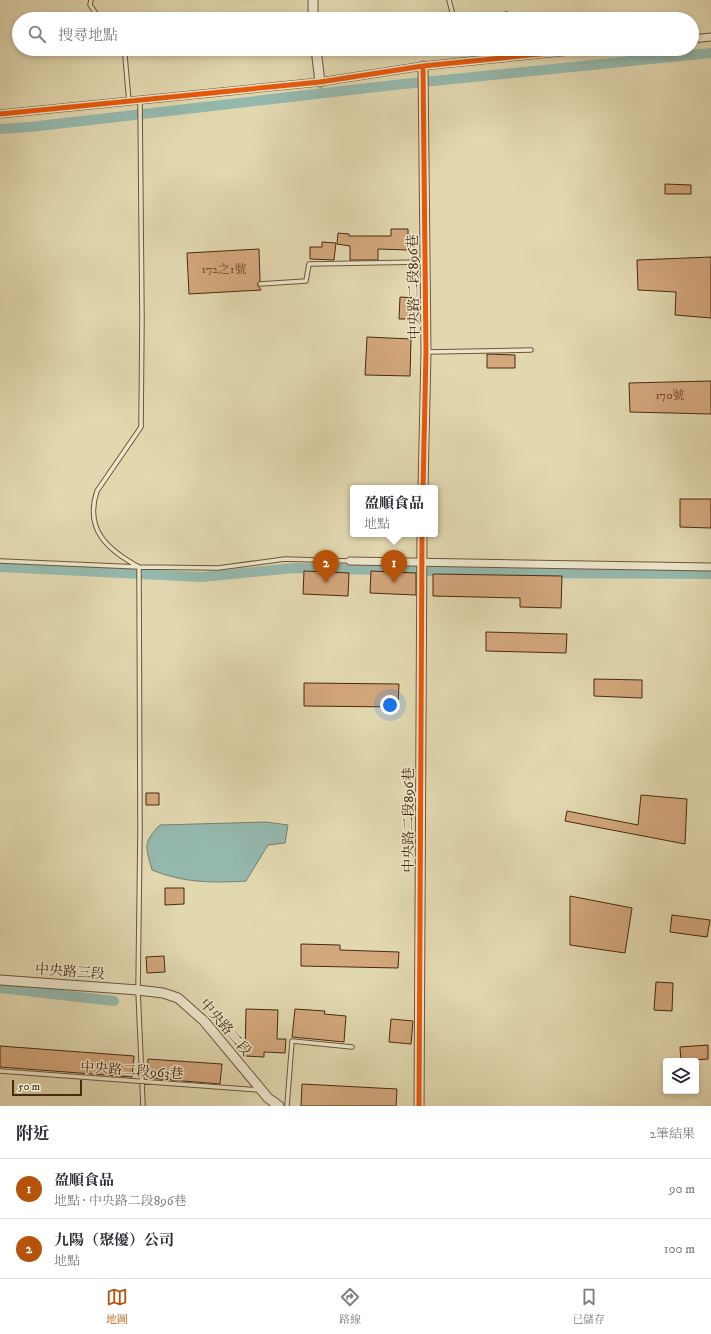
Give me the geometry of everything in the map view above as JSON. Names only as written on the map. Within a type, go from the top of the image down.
[{"type":"street","points":[[313,0],[313,12]]},
{"type":"street","points":[[699,38],[711,37]]},
{"type":"street","points":[[317,56],[320,82]]},
{"type":"street","points":[[0,114],[320,82],[490,56]]},
{"type":"street","name":"中央路二段896巷","points":[[422,485],[426,352],[423,66]]},
{"type":"street","name":"中央路二段896巷","points":[[419,1106],[422,537]]},
{"type":"street","points":[[350,561],[711,567]]},
{"type":"street","name":"中央路三段","points":[[0,980],[138,990]]},
{"type":"street","name":"中央路二段","points":[[138,990],[163,993],[178,998],[189,1006],[204,1021],[262,1090],[279,1106]]},
{"type":"lane","points":[[91,0],[90,5],[95,12]]},
{"type":"lane","points":[[449,0],[452,12]]},
{"type":"lane","points":[[125,56],[129,102]]},
{"type":"lane","points":[[139,567],[110,549],[97,529],[93,515],[94,501],[97,491],[141,427],[140,100]]},
{"type":"lane","points":[[260,284],[306,281],[309,264],[424,262]]},
{"type":"lane","points":[[426,352],[531,350]]},
{"type":"lane","points":[[0,561],[139,567],[218,568],[285,559],[350,561]]},
{"type":"lane","points":[[139,567],[140,831],[138,990],[143,1083],[142,1106]]},
{"type":"lane","points":[[287,1106],[292,1041],[352,1047]]},
{"type":"lane","name":"中央路二段963巷","points":[[0,1071],[143,1083],[262,1090]]},
{"type":"water","points":[[266,822],[288,825],[285,843],[268,845],[246,881],[222,882],[187,880],[152,870],[147,846],[150,836],[160,825]]},
{"type":"building","points":[[665,184],[691,185],[691,194],[665,194]]},
{"type":"building","points":[[391,229],[408,229],[408,250],[378,249],[378,260],[350,260],[350,246],[337,244],[338,233],[349,234],[349,236],[391,236]]},
{"type":"building","points":[[322,242],[336,243],[334,260],[310,259],[310,247],[322,247]]},
{"type":"building","points":[[259,249],[260,281],[257,284],[261,290],[189,294],[187,253]]},
{"type":"building","points":[[711,257],[711,318],[675,315],[676,292],[638,290],[637,260]]},
{"type":"building","points":[[400,297],[418,298],[417,319],[399,319]]},
{"type":"building","points":[[367,337],[411,339],[410,376],[365,375]]},
{"type":"building","points":[[487,354],[515,355],[515,368],[487,368]]},
{"type":"building","points":[[711,381],[711,414],[630,412],[629,383]]},
{"type":"building","points":[[680,499],[711,499],[711,528],[680,527]]},
{"type":"building","points":[[304,571],[349,573],[348,596],[303,594]]},
{"type":"building","points":[[371,571],[416,573],[416,595],[370,593]]},
{"type":"building","points":[[433,574],[562,576],[561,608],[520,607],[520,598],[433,596]]},
{"type":"building","points":[[486,632],[567,634],[566,653],[486,651]]},
{"type":"building","points":[[594,679],[642,680],[642,698],[594,696]]},
{"type":"building","points":[[304,683],[399,684],[398,707],[304,706]]},
{"type":"building","points":[[146,793],[159,793],[159,805],[146,805]]},
{"type":"building","points":[[641,795],[687,799],[685,844],[565,821],[567,811],[638,825]]},
{"type":"building","points":[[165,888],[184,888],[184,904],[165,905]]},
{"type":"building","points":[[570,896],[632,908],[625,953],[570,945]]},
{"type":"building","points":[[672,915],[710,920],[707,937],[670,932]]},
{"type":"building","points":[[301,944],[340,945],[340,950],[399,952],[398,968],[301,966]]},
{"type":"building","points":[[164,956],[165,972],[147,973],[146,957]]},
{"type":"building","points":[[656,982],[673,983],[672,1011],[654,1010]]},
{"type":"building","points":[[246,1009],[278,1010],[277,1039],[286,1039],[285,1053],[264,1052],[264,1057],[245,1056]]},
{"type":"building","points":[[295,1009],[325,1011],[324,1014],[346,1016],[344,1042],[292,1037]]},
{"type":"building","points":[[391,1019],[413,1021],[411,1044],[389,1042]]},
{"type":"building","points":[[708,1045],[708,1059],[681,1058],[680,1047]]},
{"type":"building","points":[[0,1046],[134,1056],[132,1077],[0,1067]]},
{"type":"building","points":[[148,1059],[222,1064],[220,1084],[147,1078]]},
{"type":"building","points":[[302,1084],[397,1089],[396,1106],[301,1106]]},
{"type":"waterway","points":[[699,54],[711,53]]},
{"type":"waterway","points":[[0,129],[30,127],[394,85],[681,56]]},
{"type":"waterway","points":[[0,567],[202,577],[294,568],[514,573],[711,574]]},
{"type":"waterway","points":[[0,988],[114,1001]]},
{"type":"cycle path","points":[[0,114],[320,82],[423,66],[521,56]]},
{"type":"cycle path","points":[[423,66],[426,352],[423,485]]},
{"type":"cycle path","points":[[419,1106],[422,537]]},
{"type":"place","name":"九陽（聚優）公司","points":[[326,583]]},
{"type":"place","name":"盈順食品","points":[[394,583]]}]
